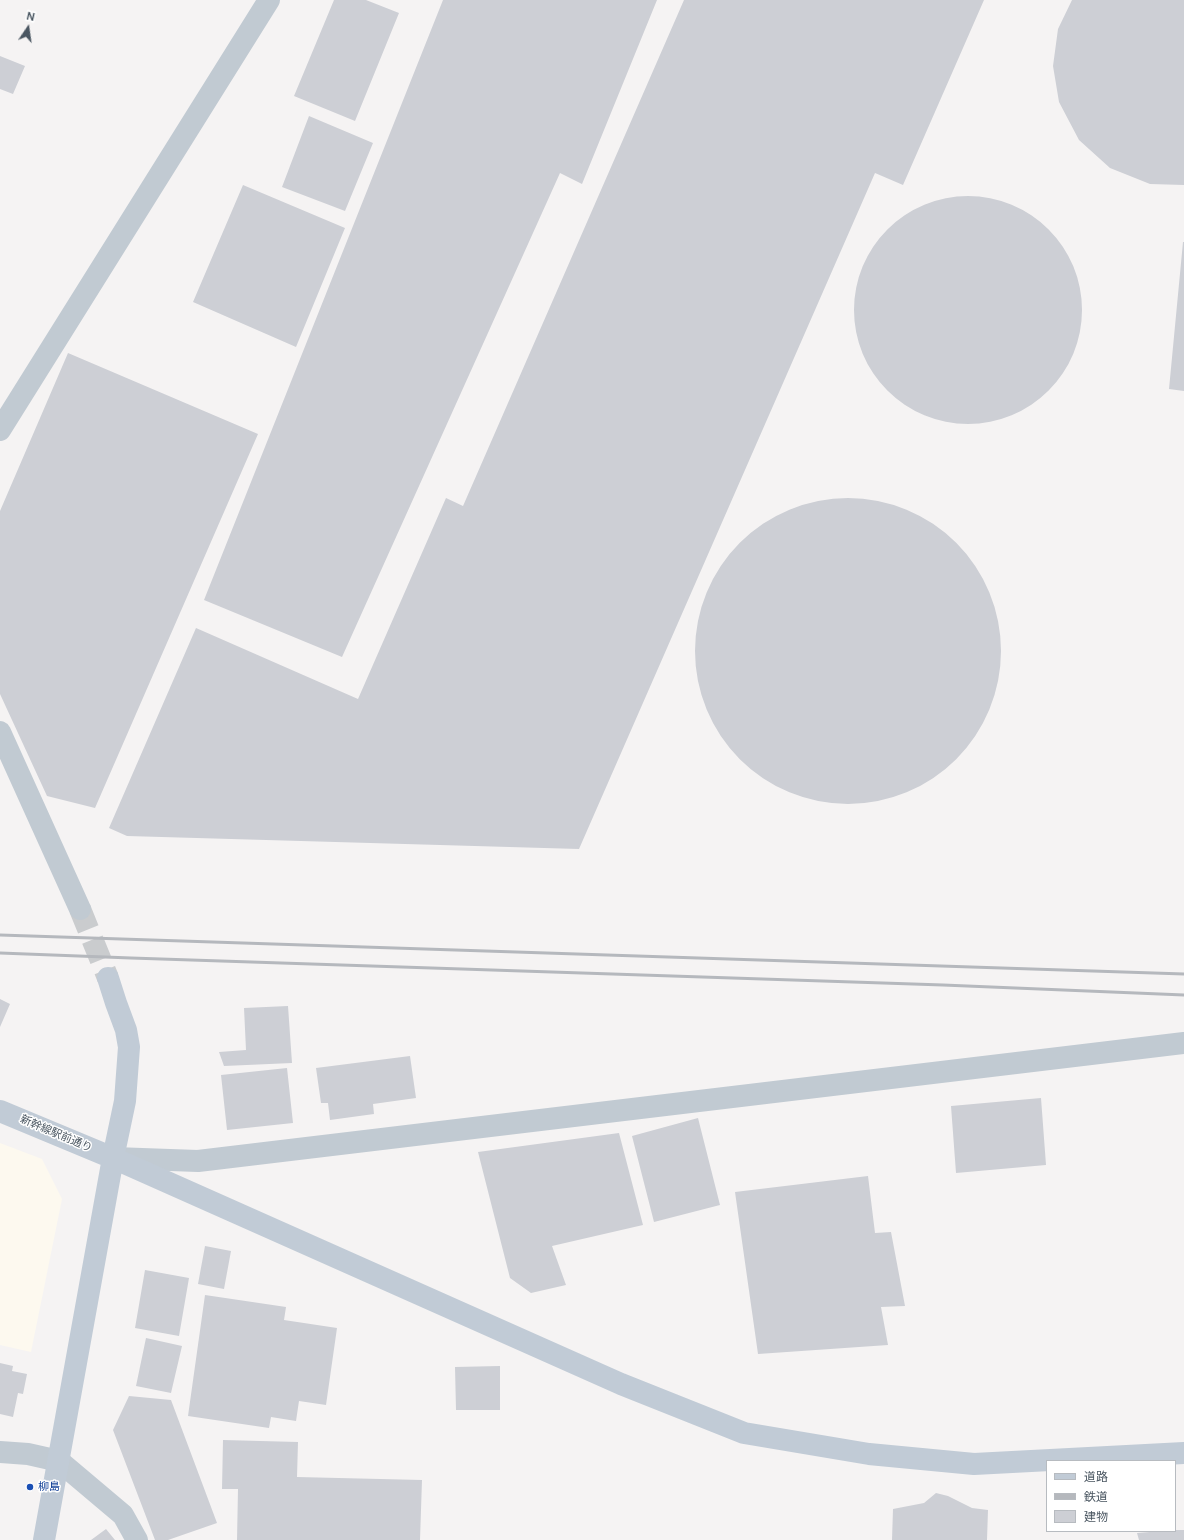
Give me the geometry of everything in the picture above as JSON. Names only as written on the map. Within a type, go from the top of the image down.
[{"type":"street","points":[[0,430],[269,0]]},
{"type":"street","points":[[0,732],[80,909]]},
{"type":"street","points":[[44,1540],[113,1158],[125,1101],[129,1047],[126,1030],[108,978]]},
{"type":"street","points":[[113,1158],[198,1161],[1184,1043]]},
{"type":"street","name":"新幹線駅前通り","points":[[0,1111],[113,1158],[621,1384],[744,1433],[869,1454],[974,1464],[1046,1460]]},
{"type":"street","points":[[0,1452],[28,1454],[59,1461],[123,1515],[137,1540]]},
{"type":"street","name":"新幹線駅前通り","points":[[1050,1460],[1184,1453]]},
{"type":"shaded area","points":[[0,1143],[42,1159],[62,1199],[31,1352],[0,1345]]},
{"type":"building","points":[[334,0],[366,0],[399,13],[355,121],[294,96]]},
{"type":"building","points":[[443,0],[657,0],[582,184],[560,173],[342,657],[204,600]]},
{"type":"building","points":[[684,0],[984,0],[903,185],[875,173],[579,849],[127,836],[109,828],[196,628],[358,699],[446,498],[463,506]]},
{"type":"building","points":[[1072,0],[1184,0],[1184,185],[1150,184],[1110,168],[1079,140],[1059,102],[1053,66],[1058,29]]},
{"type":"building","points":[[0,56],[25,66],[13,94],[0,89]]},
{"type":"building","points":[[309,116],[373,143],[345,211],[282,187]]},
{"type":"building","points":[[243,185],[345,228],[296,347],[193,302]]},
{"type":"building","points":[[957,196],[979,196],[1012,204],[1032,215],[1049,229],[1063,246],[1074,266],[1082,299],[1080,332],[1074,354],[1063,374],[1049,391],[1032,405],[1012,416],[979,424],[957,424],[924,416],[914,411],[895,398],[880,383],[873,374],[862,354],[854,321],[854,299],[862,266],[867,256],[880,237],[895,222],[904,215],[924,204]]},
{"type":"building","points":[[1184,242],[1184,391],[1169,389]]},
{"type":"building","points":[[68,353],[258,434],[95,808],[47,796],[0,694],[0,511]]},
{"type":"building","points":[[848,498],[878,501],[906,510],[933,524],[956,543],[975,566],[989,593],[998,621],[1001,651],[998,681],[989,709],[975,736],[956,759],[933,778],[906,792],[878,801],[848,804],[818,801],[790,792],[763,778],[740,759],[721,736],[707,709],[698,681],[695,651],[698,621],[707,593],[721,566],[740,543],[763,524],[790,510],[818,501]]},
{"type":"building","points":[[0,999],[10,1004],[0,1027]]},
{"type":"building","points":[[288,1006],[292,1063],[224,1066],[219,1052],[246,1050],[244,1008]]},
{"type":"building","points":[[410,1056],[416,1098],[373,1104],[374,1114],[330,1120],[328,1103],[321,1103],[316,1068]]},
{"type":"building","points":[[287,1068],[293,1123],[227,1130],[221,1075]]},
{"type":"building","points":[[1041,1098],[1046,1165],[956,1173],[951,1106]]},
{"type":"building","points":[[698,1118],[720,1205],[654,1222],[632,1136]]},
{"type":"building","points":[[619,1133],[643,1225],[552,1246],[566,1285],[531,1293],[510,1278],[478,1152]]},
{"type":"building","points":[[868,1176],[875,1233],[891,1232],[905,1306],[881,1307],[888,1345],[758,1354],[735,1192]]},
{"type":"building","points":[[205,1246],[231,1251],[224,1289],[198,1284]]},
{"type":"building","points":[[145,1270],[189,1278],[179,1336],[135,1328]]},
{"type":"building","points":[[205,1295],[286,1307],[284,1320],[337,1328],[326,1405],[299,1401],[296,1421],[271,1417],[269,1428],[188,1416]]},
{"type":"building","points":[[146,1338],[182,1346],[171,1393],[136,1386]]},
{"type":"building","points":[[0,1363],[13,1366],[12,1371],[27,1374],[23,1394],[18,1393],[13,1417],[0,1414]]},
{"type":"building","points":[[500,1366],[500,1410],[456,1410],[455,1367]]},
{"type":"building","points":[[129,1396],[171,1400],[217,1523],[168,1540],[155,1540],[113,1430]]},
{"type":"building","points":[[223,1440],[298,1442],[297,1477],[422,1480],[420,1540],[237,1540],[238,1489],[222,1489]]},
{"type":"building","points":[[936,1493],[948,1496],[972,1508],[988,1510],[987,1540],[892,1540],[893,1509],[924,1503]]},
{"type":"building","points":[[106,1529],[115,1540],[91,1540]]},
{"type":"building","points":[[1176,1530],[1184,1530],[1184,1540],[1139,1540],[1137,1533],[1176,1532]]},
{"type":"tunnel","points":[[80,909],[108,978]]},
{"type":"railway","points":[[0,935],[1184,974]]},
{"type":"railway","points":[[0,953],[943,985],[1184,995]]},
{"type":"place","name":"柳島","points":[[30,1487]]}]
